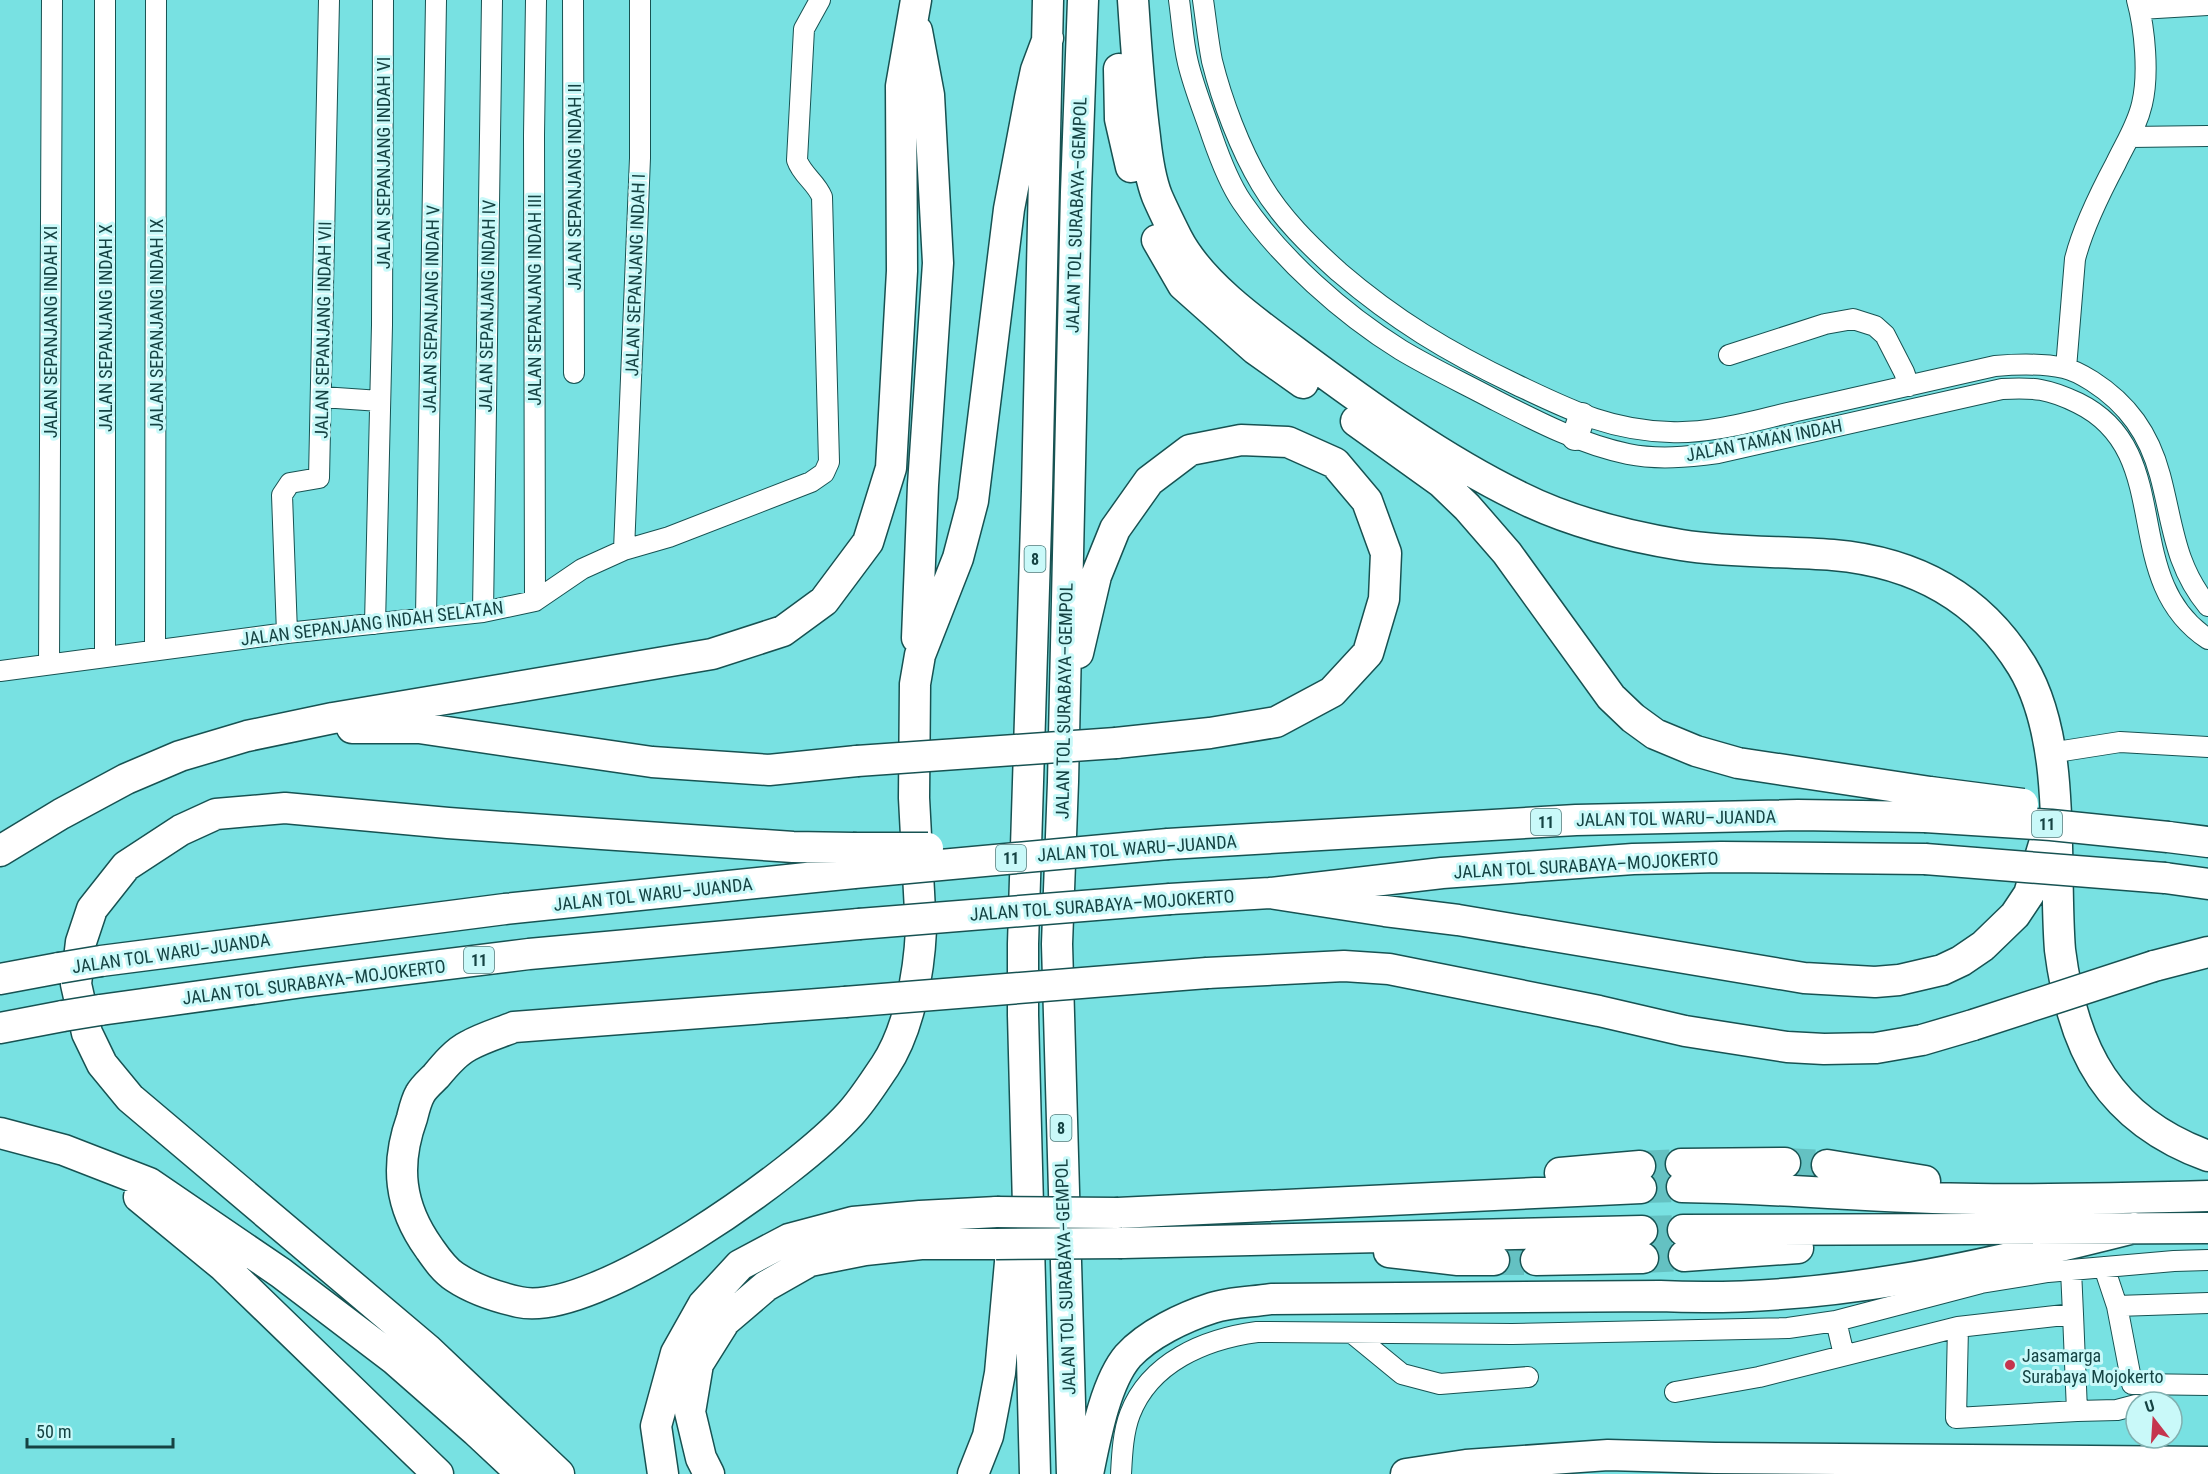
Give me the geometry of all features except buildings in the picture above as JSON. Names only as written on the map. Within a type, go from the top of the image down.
[{"type":"highway","name":"JALAN TOL SURABAYA–GEMPOL","points":[[1035,1474],[1023,944],[1037,491],[1048,0]]},
{"type":"highway","name":"JALAN TOL SURABAYA–GEMPOL","points":[[1072,1474],[1057,944],[1063,782],[1073,295],[1083,0]]},
{"type":"highway","points":[[1118,0],[1120,119],[1143,215],[1183,285],[1255,348],[1441,482],[1507,553],[1611,697],[1633,718],[1655,734],[1696,751],[1738,763],[1928,804]]},
{"type":"highway","points":[[1133,0],[1141,111],[1147,156],[1156,194],[1179,242],[1211,284],[1255,322],[1372,409],[1484,478],[1557,513],[1593,525],[1682,545],[1725,550],[1836,555],[1864,560],[1912,572],[1942,585],[1966,601],[1986,620],[2023,668],[2037,697],[2050,753],[2054,784],[2060,950],[2063,974],[2081,1040],[2102,1079],[2131,1112],[2149,1127],[2208,1156]]},
{"type":"highway","points":[[915,7],[929,94],[938,264],[923,485],[915,684],[914,798],[921,930],[917,973],[905,1021],[886,1064],[850,1114],[800,1161],[732,1210],[635,1270],[582,1294],[548,1303],[521,1302],[473,1288],[452,1276],[438,1261],[420,1235],[406,1206],[402,1166],[403,1143],[420,1093],[444,1066],[466,1047],[514,1027],[845,1002],[1207,973],[1344,966],[1389,969],[1685,1030],[1787,1047],[1876,1048],[1922,1040],[2154,966],[2208,952]]},
{"type":"highway","points":[[0,851],[61,814],[126,779],[180,756],[247,736],[333,717],[712,654],[783,631],[824,601],[868,542],[891,468],[902,271],[901,86],[915,7]]},
{"type":"highway","points":[[915,684],[920,655],[958,558],[974,501],[1009,209],[1036,70],[1048,39]]},
{"type":"highway","points":[[247,736],[343,728],[419,728],[652,762],[769,770],[857,761],[1116,743],[1210,733],[1276,722],[1332,692],[1368,653],[1384,599],[1386,553],[1367,501],[1335,463],[1288,442],[1240,440],[1190,450],[1149,481],[1115,529],[1096,576],[1078,652],[1063,782]]},
{"type":"highway","points":[[1270,892],[1458,920],[1804,978],[1846,982],[1899,980],[1942,970],[1961,961],[1983,946],[2015,915],[2029,894],[2037,874],[2045,842],[2054,784]]},
{"type":"highway","name":"JALAN TOL WARU–JUANDA","points":[[0,979],[101,961],[854,861],[1107,849],[1587,819],[1798,815],[1928,804],[2039,824],[2208,842]]},
{"type":"highway","points":[[559,1474],[427,1349],[130,1098],[102,1064],[87,1033],[76,984],[81,942],[92,909],[126,866],[181,830],[216,814],[285,808],[793,847],[854,861]]},
{"type":"highway","name":"JALAN TOL SURABAYA–MOJOKERTO","points":[[0,1028],[100,1010],[517,956],[859,924],[1270,892],[1442,873],[1633,860],[1721,857],[1925,859],[2165,878],[2208,884]]},
{"type":"highway","points":[[973,1474],[988,1436],[1000,1373],[1026,1119]]},
{"type":"highway","points":[[0,1133],[64,1150],[149,1183],[281,1272],[394,1359],[522,1474]]},
{"type":"highway","points":[[64,1150],[143,1200],[223,1266],[438,1474]]},
{"type":"highway","points":[[1785,1163],[1681,1175],[1747,1188],[1975,1199],[2208,1196]]},
{"type":"highway","points":[[1827,1165],[1972,1190],[2046,1199]]},
{"type":"highway","points":[[663,1474],[656,1426],[676,1353],[703,1305],[740,1265],[789,1239],[853,1222],[920,1216],[997,1212],[1118,1213],[1355,1201],[1640,1177]]},
{"type":"highway","points":[[1088,1474],[1110,1387],[1128,1357],[1166,1326],[1214,1308],[1271,1299],[1660,1296],[1705,1298],[1775,1295],[1959,1270],[2134,1228]]},
{"type":"highway","points":[[1684,1243],[1789,1249],[1934,1229],[2208,1228]]},
{"type":"highway","points":[[1310,1239],[1422,1257],[1494,1260]]},
{"type":"highway","points":[[709,1474],[701,1458],[690,1412],[698,1364],[725,1321],[766,1286],[810,1261],[865,1250],[921,1244],[1310,1239],[1642,1244],[1536,1260]]},
{"type":"highway","points":[[1406,1474],[1466,1465],[1608,1455],[2208,1462]]},
{"type":"street","name":"JALAN SEPANJANG INDAH XI","points":[[49,663],[52,0]]},
{"type":"street","name":"JALAN SEPANJANG INDAH X","points":[[105,0],[105,656]]},
{"type":"street","name":"JALAN SEPANJANG INDAH IX","points":[[155,650],[156,0]]},
{"type":"street","name":"JALAN SEPANJANG INDAH VII","points":[[287,633],[282,495],[290,483],[319,478],[329,0]]},
{"type":"street","name":"JALAN SEPANJANG INDAH VI","points":[[375,624],[382,325],[383,0]]},
{"type":"street","name":"JALAN SEPANJANG INDAH V","points":[[426,617],[436,0]]},
{"type":"street","name":"JALAN SEPANJANG INDAH IV","points":[[483,612],[492,0]]},
{"type":"street","name":"JALAN SEPANJANG INDAH III","points":[[535,601],[536,0]]},
{"type":"street","name":"JALAN SEPANJANG INDAH II","points":[[573,0],[574,373]]},
{"type":"street","name":"JALAN SEPANJANG INDAH I","points":[[624,550],[640,158],[640,0]]},
{"type":"street","name":"JALAN SEPANJANG INDAH SELATAN","points":[[0,671],[287,633],[483,612],[535,601],[582,569],[624,550],[669,537],[811,482],[824,473],[829,462],[822,197],[818,189],[800,170],[797,160],[804,29],[820,0]]},
{"type":"street","name":"JALAN TAMAN INDAH","points":[[1179,0],[1188,62],[1221,162],[1241,201],[1272,240],[1312,280],[1363,324],[1402,350],[1523,414],[1579,427],[1615,426],[1673,432],[1731,426],[1995,366],[2030,364],[2066,368],[2085,377],[2120,401],[2145,433],[2160,473],[2183,568],[2195,590],[2208,606]]},
{"type":"street","name":"JALAN TAMAN INDAH","points":[[1203,0],[1212,60],[1243,148],[1262,185],[1291,226],[1326,260],[1376,304],[1420,333],[1628,454],[1658,458],[1718,453],[2002,389],[2030,387],[2049,391],[2088,408],[2109,423],[2123,442],[2133,462],[2141,487],[2151,551],[2159,577],[2170,600],[2188,622],[2208,639]]},
{"type":"street","points":[[2066,368],[2075,260],[2079,243],[2130,137],[2142,104],[2145,44],[2139,4],[2208,5]]},
{"type":"street","points":[[2130,137],[2208,136]]},
{"type":"street","points":[[1729,354],[1825,324],[1853,319],[1875,326],[1885,335],[1909,386]]},
{"type":"street","points":[[322,397],[380,401]]},
{"type":"street","points":[[2050,753],[2120,742],[2208,747]]},
{"type":"street","points":[[1121,1474],[1129,1415],[1137,1400],[1160,1372],[1192,1349],[1218,1339],[1257,1332],[1512,1334],[1788,1328],[1836,1321],[1981,1282],[2071,1270],[2208,1260]]},
{"type":"street","points":[[2104,1267],[2117,1306],[2132,1384],[2208,1385]]},
{"type":"street","points":[[2071,1270],[2078,1411]]},
{"type":"street","points":[[2117,1306],[2208,1303]]},
{"type":"street","points":[[1675,1392],[1759,1377],[1958,1327],[2073,1314]]},
{"type":"street","points":[[1836,1321],[1845,1354]]},
{"type":"street","points":[[1958,1327],[1956,1418],[2124,1408]]},
{"type":"street","points":[[1352,1333],[1402,1374],[1440,1384],[1528,1377]]},
{"type":"street","points":[[2158,1390],[2164,1386]]},
{"type":"tunnel","points":[[1785,1163],[1827,1165]]},
{"type":"tunnel","points":[[1640,1166],[1681,1164]]},
{"type":"tunnel","points":[[1641,1188],[1682,1187]]},
{"type":"tunnel","points":[[1642,1231],[1683,1230]]},
{"type":"tunnel","points":[[1643,1258],[1684,1256]]},
{"type":"tunnel","points":[[1494,1260],[1536,1260]]},
{"type":"place","name":"Jasamarga Surabaya Mojokerto","points":[[2010,1365]]}]
